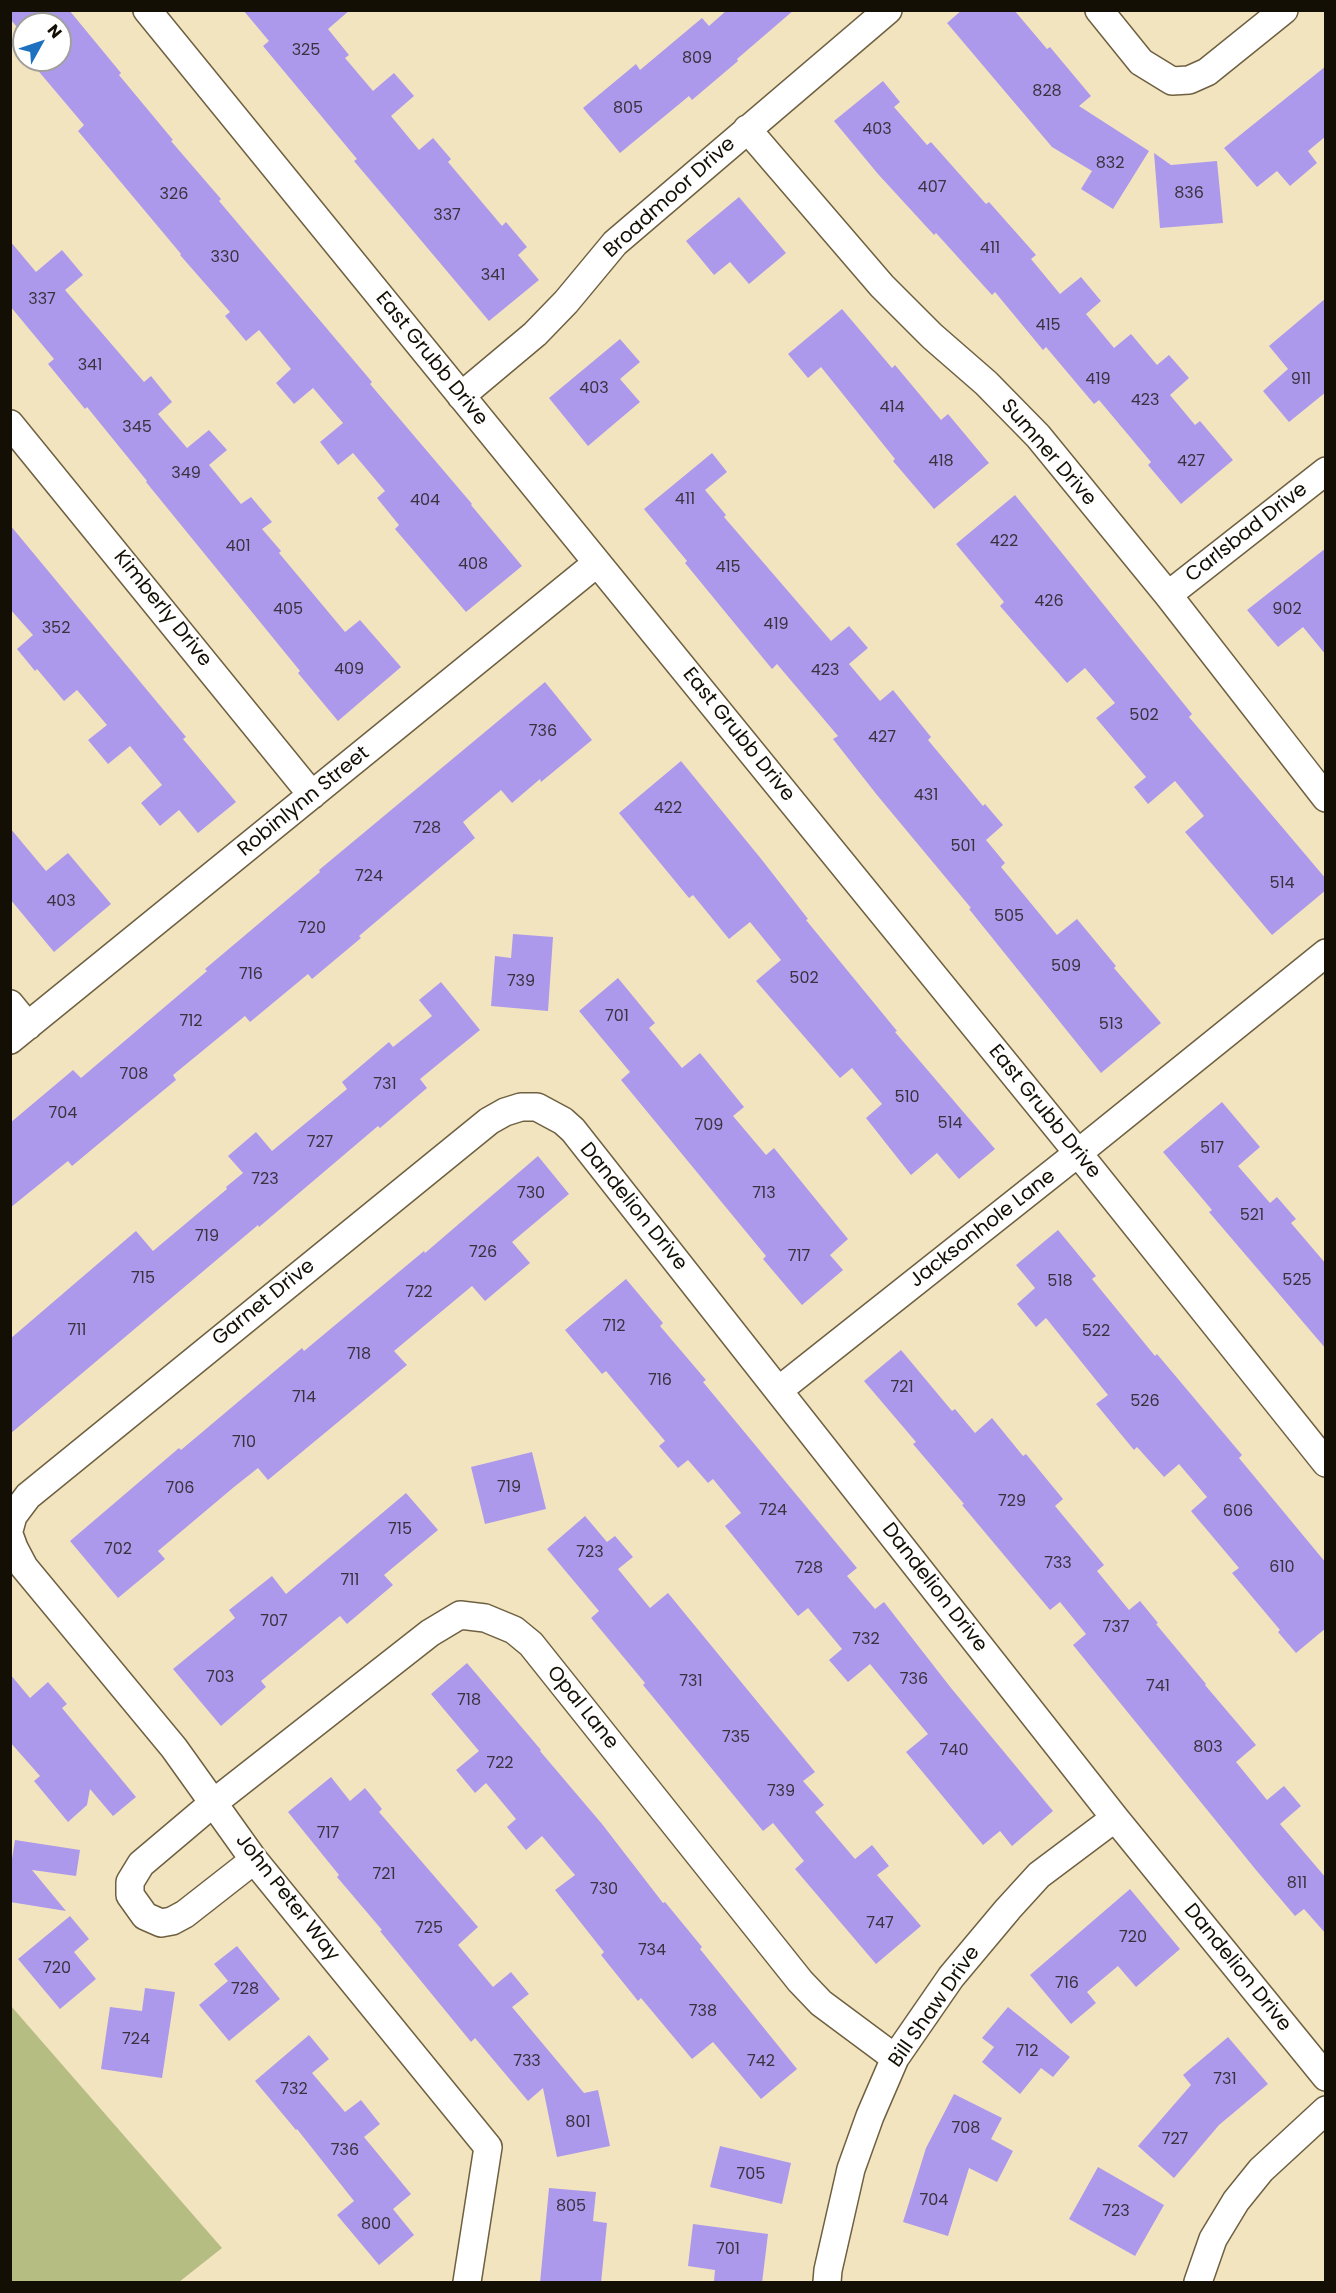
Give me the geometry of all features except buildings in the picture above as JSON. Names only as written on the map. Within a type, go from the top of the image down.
[{"type":"street","name":"East Grubb Drive","points":[[147,10],[1078,1153],[1326,1463]]},
{"type":"street","name":"Broadmoor Drive","points":[[461,396],[535,334],[566,302],[615,243],[888,10]]},
{"type":"street","points":[[1099,10],[1141,62],[1172,81],[1189,80],[1207,72],[1284,10]]},
{"type":"street","name":"Sumner Drive","points":[[747,129],[882,286],[932,336],[986,383],[1038,436],[1168,595],[1326,798]]},
{"type":"street","name":"Kimberly Drive","points":[[10,424],[312,795]]},
{"type":"street","name":"Carlsbad Drive","points":[[1168,595],[1326,471]]},
{"type":"street","name":"Robinlynn Street","points":[[20,1033],[597,563]]},
{"type":"street","name":"Jacksonhole Lane","points":[[779,1390],[1326,953]]},
{"type":"street","points":[[10,1004],[20,1033]]},
{"type":"street","name":"Garnet Drive","points":[[10,1527],[14,1516],[28,1496],[489,1121],[505,1112],[521,1107],[537,1107]]},
{"type":"street","name":"Dandelion Drive","points":[[537,1107],[563,1121],[573,1130],[1115,1818],[1326,2077]]},
{"type":"street","name":"John Peter Way","points":[[10,1537],[24,1567],[174,1748],[212,1804],[238,1834],[254,1860],[488,2147],[467,2283]]},
{"type":"street","name":"Opal Lane","points":[[254,1860],[185,1914],[172,1921],[160,1923],[152,1921],[145,1916],[130,1895],[130,1882],[141,1864],[212,1804],[446,1623],[460,1616],[486,1618],[514,1630],[531,1644],[800,1981],[821,2003],[895,2058]]},
{"type":"street","name":"Bill Shaw Drive","points":[[827,2283],[851,2169],[870,2116],[895,2058],[951,1977],[1008,1908],[1039,1875],[1115,1818]]},
{"type":"street","points":[[1198,2283],[1213,2239],[1236,2201],[1261,2170],[1326,2110]]},
{"type":"green space","points":[[11,2006],[222,2248],[179,2282],[11,2282]]}]
